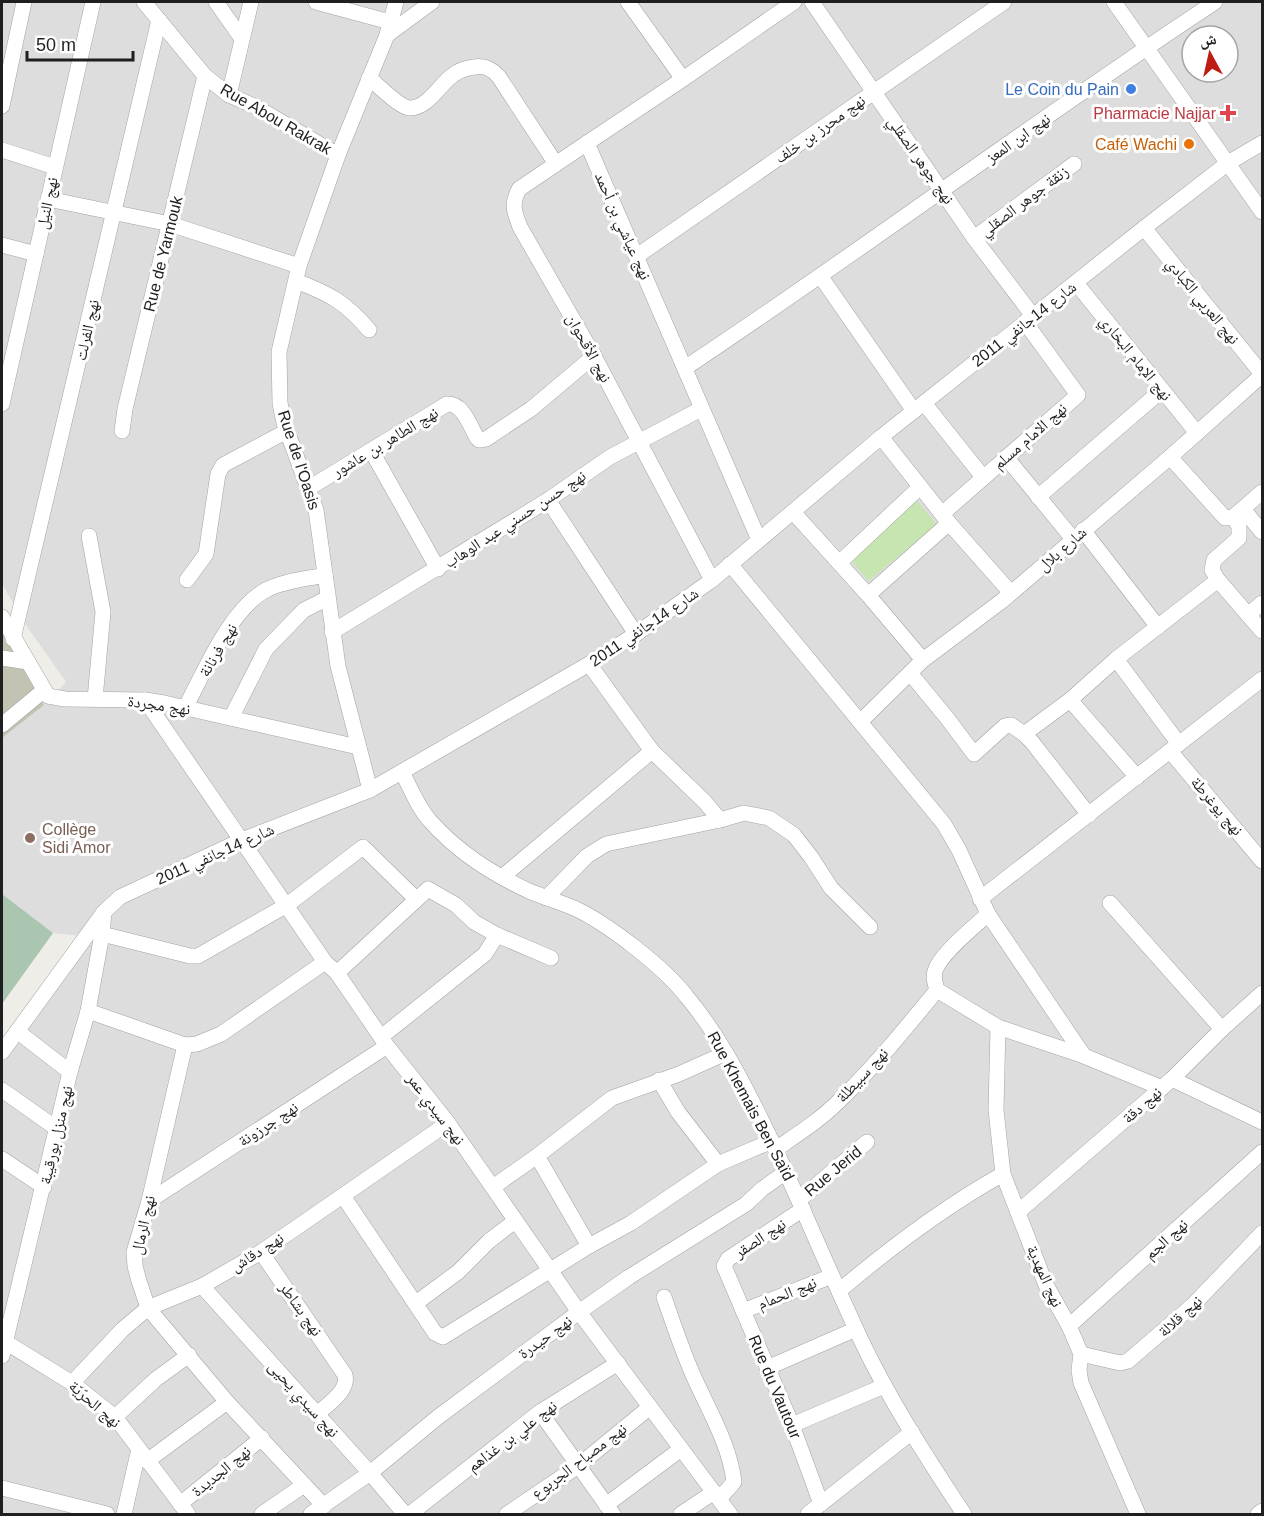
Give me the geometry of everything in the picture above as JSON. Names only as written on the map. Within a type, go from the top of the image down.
[{"type":"street","points":[[2,106],[24,2]]},
{"type":"street","name":"نهج النيل","points":[[2,404],[93,2]]},
{"type":"street","name":"Rue Abou Rakrak","points":[[144,2],[205,76],[229,95],[254,106],[338,155]]},
{"type":"street","points":[[216,2],[242,39]]},
{"type":"street","points":[[229,95],[251,2]]},
{"type":"street","points":[[316,2],[388,28],[432,2]]},
{"type":"street","name":"Rue de l'Oasis","points":[[370,790],[338,666],[316,510],[287,431],[280,403],[279,352],[297,273],[338,155],[396,2]]},
{"type":"street","points":[[628,2],[683,79]]},
{"type":"street","points":[[587,143],[794,2]]},
{"type":"street","name":"نهج جوهر الصقلي","points":[[812,2],[1029,319]]},
{"type":"street","name":"نهج محرز بن خلف","points":[[637,256],[1004,2]]},
{"type":"street","points":[[1114,2],[1263,212]]},
{"type":"street","name":"نهج ابن المعز","points":[[684,368],[821,277],[1147,46],[1215,2]]},
{"type":"street","name":"نهج الفرلت","points":[[13,639],[71,401],[159,20]]},
{"type":"street","points":[[369,78],[403,106],[411,108],[427,100],[453,75],[463,69],[477,66],[493,70],[556,164]]},
{"type":"street","name":"Rue de Yarmouk","points":[[122,431],[125,409],[205,76]]},
{"type":"street","name":"نهج الأقحوان","points":[[587,143],[519,189],[514,199],[514,210],[520,227],[594,356],[712,580]]},
{"type":"street","name":"نهج عياشي بن أحمد","points":[[587,143],[759,540]]},
{"type":"street","name":"شارع 14جانفي 2011","points":[[2,1052],[104,912],[120,897],[242,840],[370,790],[589,664],[636,634],[712,580],[881,437],[1144,228],[1228,163],[1263,143]]},
{"type":"street","points":[[2,150],[55,167]]},
{"type":"street","name":"زنقة جوهر الصقلي","points":[[974,238],[1074,164]]},
{"type":"street","points":[[48,199],[170,224],[297,273],[341,301],[369,330]]},
{"type":"street","name":"نهج العربي الكبادي","points":[[1144,228],[1263,374]]},
{"type":"street","points":[[2,245],[36,254]]},
{"type":"street","points":[[821,277],[919,407],[983,477]]},
{"type":"street","name":"نهج الإمام البخاري","points":[[1076,284],[1197,433]]},
{"type":"street","name":"نهج الامام مسلم","points":[[868,595],[946,518],[983,477],[1078,395],[1029,319]]},
{"type":"street","name":"نهج الطاهر بن عاشور","points":[[309,488],[447,404],[460,408],[477,438],[486,439],[531,409],[594,356]]},
{"type":"street","name":"شارع بلال","points":[[861,721],[923,660],[1011,593],[1263,374]]},
{"type":"street","points":[[1038,497],[1162,390]]},
{"type":"street","name":"نهج حسن حسني عبد الوهاب","points":[[332,632],[548,500],[610,457],[701,409]]},
{"type":"street","points":[[187,580],[206,554],[218,474],[222,465],[287,431]]},
{"type":"street","points":[[881,437],[920,487],[1011,593]]},
{"type":"street","points":[[370,450],[438,569]]},
{"type":"street","points":[[1006,457],[1038,497],[1078,534],[1158,627]]},
{"type":"street","points":[[1170,457],[1225,518],[1238,513],[1263,492]]},
{"type":"street","points":[[839,563],[920,487]]},
{"type":"street","points":[[548,500],[636,634]]},
{"type":"street","points":[[793,512],[923,660]]},
{"type":"street","points":[[1238,513],[1263,532]]},
{"type":"street","points":[[1238,513],[1239,538],[1214,561],[1212,570],[1218,580],[1263,631]]},
{"type":"street","points":[[90,536],[103,612],[95,699]]},
{"type":"street","points":[[730,564],[944,824],[959,850],[988,914],[1084,1056]]},
{"type":"street","name":"نهج فرنانة","points":[[185,708],[228,629],[244,609],[266,590],[325,575]]},
{"type":"street","points":[[1024,734],[1070,700],[1116,659],[1218,580]]},
{"type":"street","points":[[231,718],[266,649],[304,610],[328,598]]},
{"type":"street","points":[[1248,615],[1263,603]]},
{"type":"street","points":[[2,617],[43,691],[2,725]]},
{"type":"street","points":[[2,658],[28,662]]},
{"type":"street","name":"نهج يوغرطة","points":[[1116,659],[1175,748],[1261,856]]},
{"type":"street","points":[[589,664],[652,750],[705,801],[720,820]]},
{"type":"street","points":[[910,673],[974,754],[1005,726],[1011,725],[1032,742],[1089,815]]},
{"type":"street","points":[[980,899],[1263,679]]},
{"type":"street","name":"نهج مجردة","points":[[43,691],[55,699],[145,700],[358,747]]},
{"type":"street","name":"نهج سيدي عمر","points":[[145,700],[325,962],[337,973],[384,1041],[448,1123],[579,1312],[730,1515]]},
{"type":"street","points":[[1070,700],[1137,777]]},
{"type":"street","points":[[502,877],[652,750]]},
{"type":"street","name":"Rue Khemais Ben Saïd","points":[[402,772],[430,821],[453,845],[484,868],[546,898],[576,909],[611,930],[686,995],[726,1053],[774,1145],[856,1329],[884,1386],[964,1515]]},
{"type":"street","points":[[546,898],[587,856],[606,843],[744,813],[769,818],[794,835],[831,888],[870,927]]},
{"type":"street","points":[[102,934],[198,956],[287,905],[363,847],[416,899]]},
{"type":"street","points":[[337,973],[428,889],[456,905],[474,922],[497,936],[551,958]]},
{"type":"street","points":[[1110,903],[1222,1029]]},
{"type":"street","name":"نهج منزل بورقيبة","points":[[2,1356],[4,1340],[44,1188],[56,1128],[88,1011],[104,912]]},
{"type":"street","points":[[988,914],[959,940],[935,969],[934,979],[937,990],[998,1027],[1167,1083],[1263,1122]]},
{"type":"street","name":"نهج جرزونة","points":[[149,1201],[384,1041],[485,954],[497,936]]},
{"type":"street","points":[[88,1011],[185,1045],[197,1044],[221,1034],[325,962]]},
{"type":"street","name":"نهج سبيطلة","points":[[416,1303],[435,1333],[443,1336],[589,1246],[631,1223],[718,1164],[774,1145],[808,1127],[838,1102],[937,990]]},
{"type":"street","name":"نهج دقة","points":[[1018,1212],[1167,1083],[1263,993]]},
{"type":"street","name":"نهج المهدية","points":[[998,1027],[996,1110],[1004,1174],[1046,1285],[1081,1353],[1079,1370],[1081,1383],[1138,1515]]},
{"type":"street","points":[[17,1031],[70,1072]]},
{"type":"street","name":"نهج الرمال","points":[[185,1045],[149,1201],[134,1252],[135,1266],[148,1308],[227,1402],[304,1485],[317,1510]]},
{"type":"street","points":[[493,1187],[612,1098],[679,1074],[726,1053]]},
{"type":"street","points":[[659,1080],[678,1112],[718,1164]]},
{"type":"street","points":[[2,1090],[56,1128]]},
{"type":"street","name":"نهج دقاش","points":[[72,1383],[123,1329],[148,1308],[201,1286],[261,1252],[448,1123]]},
{"type":"street","name":"Rue Jerid","points":[[801,1204],[867,1142]]},
{"type":"street","name":"نهج الجم","points":[[1069,1326],[1263,1152]]},
{"type":"street","points":[[537,1156],[589,1246]]},
{"type":"street","points":[[2,1159],[44,1188]]},
{"type":"street","name":"نهج حيدرة","points":[[317,1510],[370,1473],[438,1417],[579,1312],[629,1277],[746,1204],[753,1196],[786,1172]]},
{"type":"street","points":[[840,1291],[891,1247],[972,1191],[1004,1174]]},
{"type":"street","points":[[344,1196],[416,1303],[458,1272],[489,1241],[515,1221]]},
{"type":"street","name":"نهج الصقر","points":[[725,1270],[725,1262],[728,1259],[801,1204]]},
{"type":"street","name":"نهج قلالة","points":[[1081,1353],[1120,1363],[1128,1361],[1193,1305],[1263,1233]]},
{"type":"street","name":"نهج بشاطر","points":[[261,1252],[340,1367],[347,1382],[344,1389],[317,1414]]},
{"type":"street","name":"Rue du Vautour","points":[[725,1270],[792,1425],[821,1504]]},
{"type":"street","name":"نهج الحمام","points":[[743,1311],[832,1276]]},
{"type":"street","name":"نهج سيدي يحيى","points":[[201,1286],[370,1473],[414,1513]]},
{"type":"street","points":[[664,1297],[692,1372],[722,1438],[734,1482],[681,1515]]},
{"type":"street","points":[[767,1368],[856,1329]]},
{"type":"street","name":"نهج الحرّيّة","points":[[4,1340],[72,1383],[116,1417],[184,1509]]},
{"type":"street","points":[[116,1417],[156,1379],[189,1355]]},
{"type":"street","name":"نهج علي بن غذاهم","points":[[414,1513],[540,1412],[618,1363]]},
{"type":"street","points":[[792,1425],[884,1386]]},
{"type":"street","points":[[124,1515],[143,1455],[227,1402]]},
{"type":"street","name":"نهج مصباح الجربوع","points":[[507,1515],[578,1466],[650,1407]]},
{"type":"street","points":[[540,1412],[611,1512],[681,1449]]},
{"type":"street","points":[[808,1515],[912,1432]]},
{"type":"street","name":"نهج الجديدة","points":[[184,1509],[262,1438]]},
{"type":"street","points":[[262,1515],[304,1485]]},
{"type":"street","points":[[2,1488],[107,1515]]},
{"type":"street","points":[[1258,1515],[1263,1511]]},
{"type":"shaded area","points":[[2,2],[1262,2],[1262,1514],[2,1514],[2,1046],[81,936],[53,933],[2,894],[2,738],[44,705],[66,682],[26,625],[2,584]]},
{"type":"shaded area","points":[[2,631],[44,705],[2,738]]},
{"type":"green space","points":[[914,497],[937,525],[868,581],[846,553]]},
{"type":"green space","points":[[2,894],[53,933],[2,1004]]},
{"type":"place","name":"Le Coin du Pain","points":[[1131,89]]},
{"type":"place","name":"Pharmacie Najjar","points":[[1228,113]]},
{"type":"place","name":"Café Wachi","points":[[1189,144]]},
{"type":"place","name":"Collège Sidi Amor","points":[[30,838]]}]
